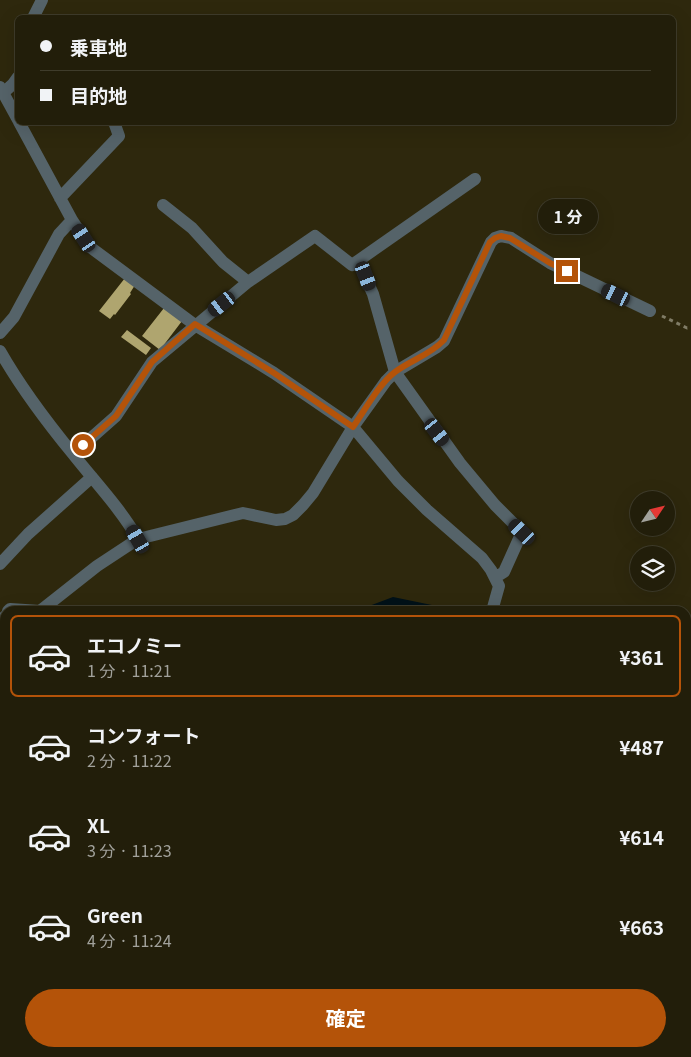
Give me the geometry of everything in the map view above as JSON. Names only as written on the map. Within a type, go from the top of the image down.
[{"type":"street","points":[[34,15],[42,0]]},
{"type":"street","points":[[15,81],[2,90],[15,115]]},
{"type":"street","points":[[20,125],[72,220],[90,247],[195,324],[274,373],[353,427],[398,481],[427,510],[482,558],[496,577],[499,586],[493,606]]},
{"type":"street","points":[[60,198],[119,136],[115,125]]},
{"type":"street","points":[[72,454],[116,416],[152,362],[195,324],[248,282],[315,236],[352,265],[475,180]]},
{"type":"street","points":[[162,205],[192,228],[223,262],[248,282]]},
{"type":"street","points":[[0,333],[14,317],[59,234],[72,220]]},
{"type":"street","points":[[46,606],[98,566],[138,539],[243,513],[276,520],[284,519],[304,505],[338,454],[353,427],[386,381],[395,372],[428,354],[444,340],[490,242],[495,238],[501,236],[510,238],[550,263],[650,310]]},
{"type":"street","points":[[358,261],[373,294],[395,372],[460,463],[495,505],[522,532],[504,572],[496,577]]},
{"type":"street","points":[[0,351],[30,400],[92,477],[138,539]]},
{"type":"street","points":[[0,564],[28,534],[92,477]]},
{"type":"path","points":[[650,310],[688,328],[691,327]]},
{"type":"shaded area","points":[[393,597],[437,606],[369,606]]},
{"type":"building","points":[[125,278],[135,285],[131,294],[110,319],[99,311]]},
{"type":"building","points":[[164,308],[182,321],[160,350],[142,336]]},
{"type":"building","points":[[127,330],[151,348],[146,355],[121,337]]},
{"type":"route","points":[[83,445],[116,416],[152,362],[195,324],[274,373],[353,427],[386,381],[395,372],[428,354],[444,340],[490,242],[495,238],[501,236],[510,238],[550,263],[567,271]]}]
